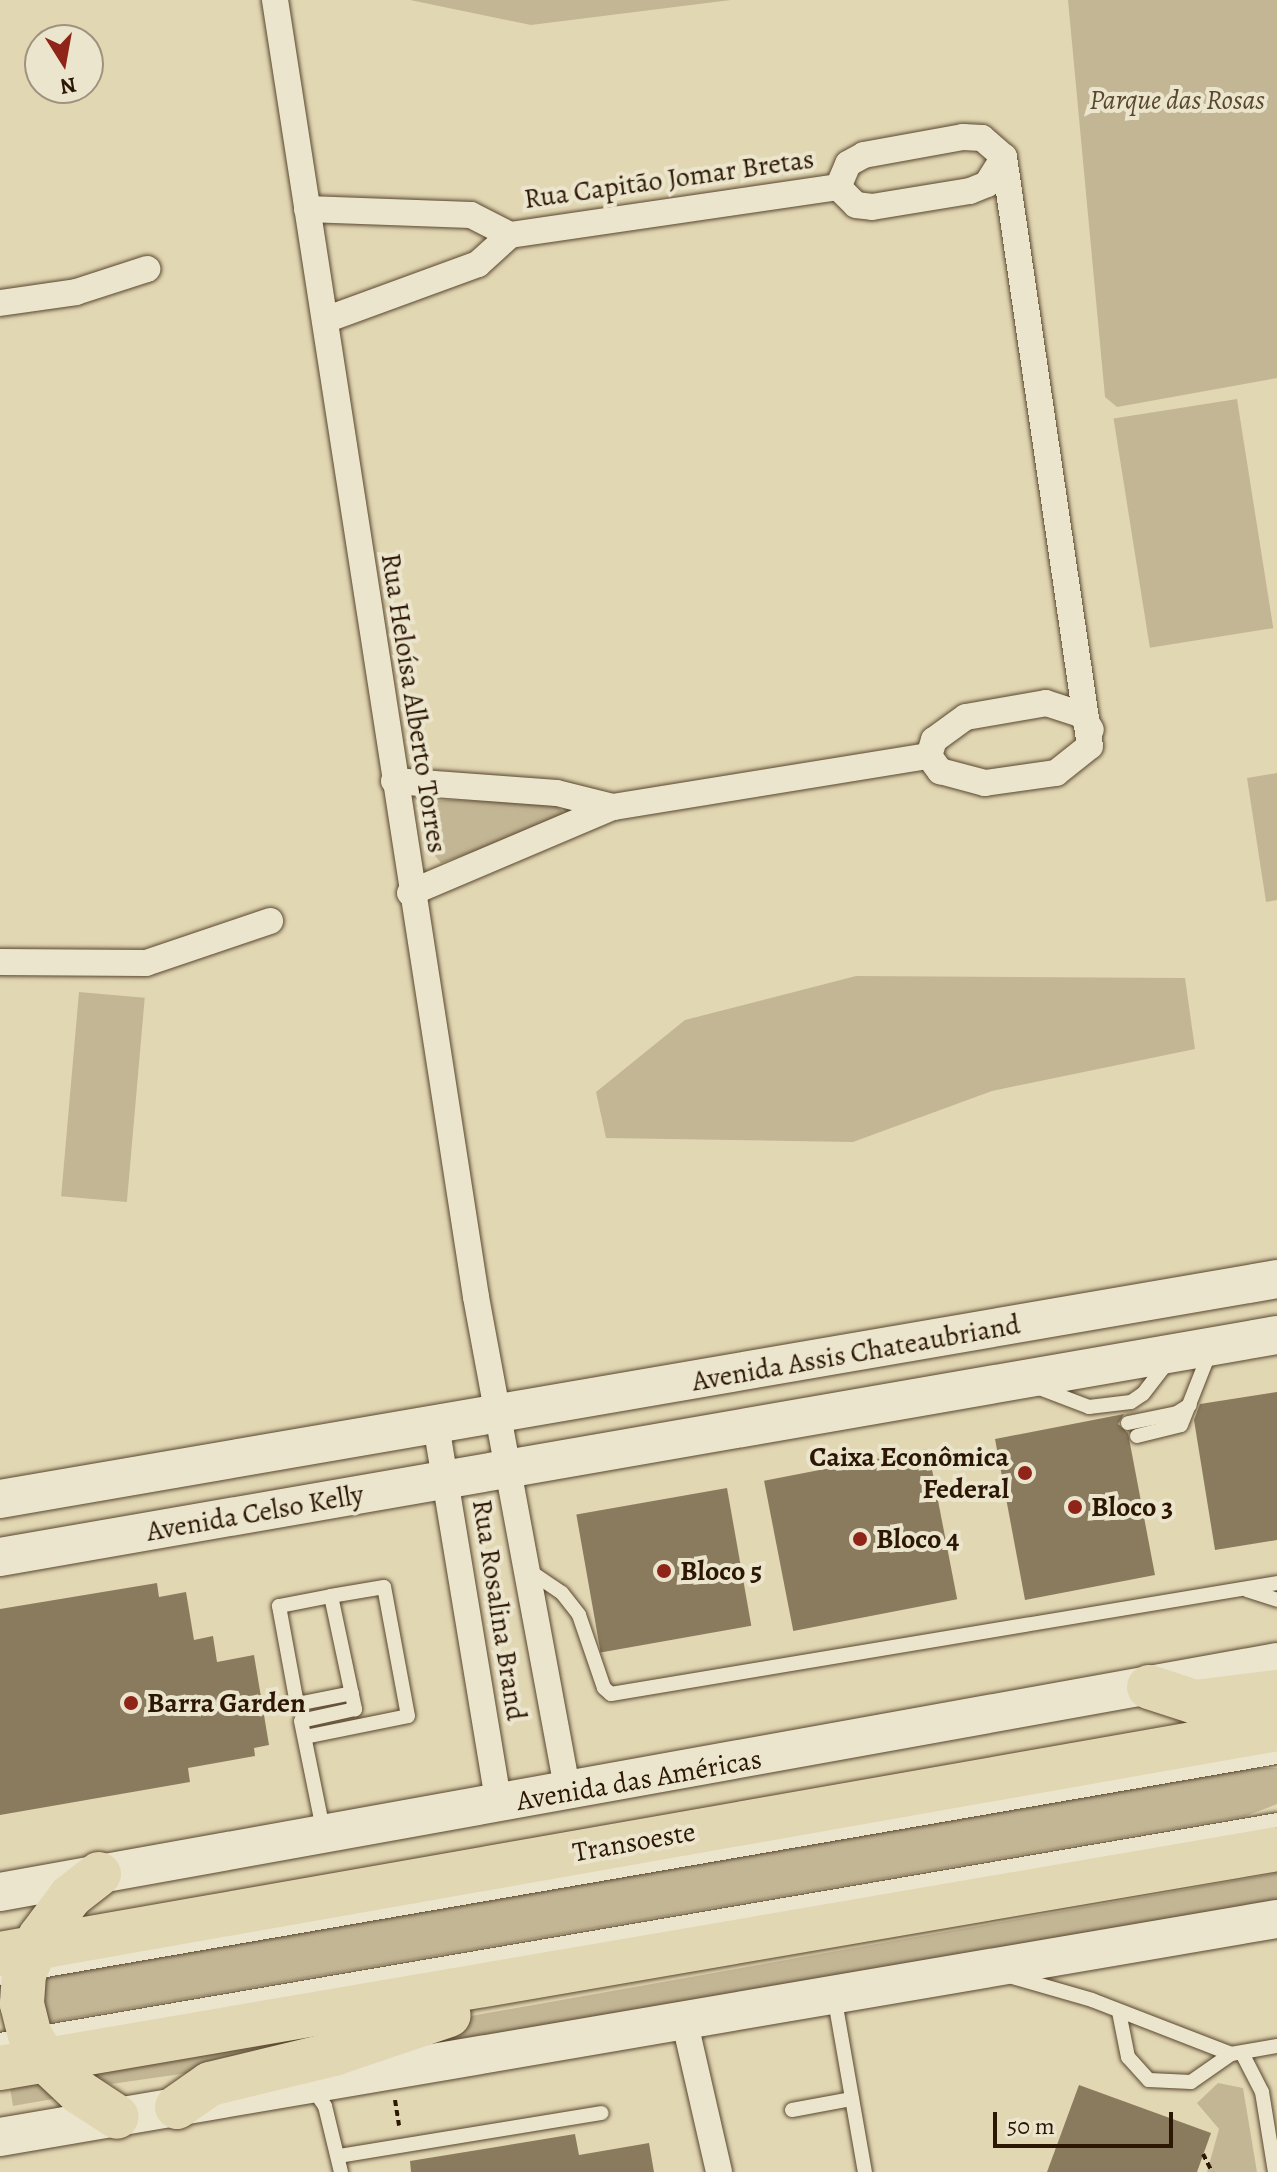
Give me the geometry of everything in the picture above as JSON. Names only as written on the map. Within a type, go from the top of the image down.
[{"type":"highway","points":[[1149,1687],[1195,1702],[1277,1692]]},
{"type":"highway","points":[[14,1963],[1277,1729]]},
{"type":"highway","points":[[0,2068],[25,2045],[585,1967],[1277,1849]]},
{"type":"highway","points":[[14,1963],[70,1897],[99,1874]]},
{"type":"highway","points":[[14,1963],[22,2004],[25,2045],[79,2092],[117,2117]]},
{"type":"highway","points":[[177,2107],[210,2084],[334,2054],[438,2017],[513,2001],[563,1984],[585,1967]]},
{"type":"street","name":"Rua Heloísa Alberto Torres","points":[[275,0],[410,893],[499,1415]]},
{"type":"street","name":"Rua Capitão Jomar Bretas","points":[[963,137],[982,138],[1004,157],[987,184],[970,191],[872,207],[856,205],[838,187],[848,164],[864,155],[963,137]]},
{"type":"street","points":[[929,756],[940,771],[985,783],[1056,773],[1079,760],[1090,746],[1091,730],[1004,157]]},
{"type":"street","name":"Rua Capitão Jomar Bretas","points":[[325,320],[478,264],[510,235],[838,187]]},
{"type":"street","name":"Rua Capitão Jomar Bretas","points":[[307,209],[471,215],[510,235]]},
{"type":"street","points":[[0,303],[76,292],[147,269]]},
{"type":"street","points":[[929,756],[934,740],[966,717],[1046,703],[1082,715],[1091,730]]},
{"type":"street","points":[[410,893],[613,807],[929,756]]},
{"type":"street","points":[[394,781],[557,793],[613,807]]},
{"type":"street","points":[[0,962],[146,963],[270,921]]},
{"type":"street","name":"Avenida Assis Chateaubriand","points":[[436,1425],[1277,1279]]},
{"type":"street","name":"Avenida Assis Chateaubriand","points":[[510,1470],[1277,1335]]},
{"type":"street","points":[[687,1383],[673,1396],[669,1412],[676,1425],[695,1437]]},
{"type":"street","name":"Rua Rosalina Brand","points":[[499,1415],[568,1793]]},
{"type":"street","name":"Rua Rosalina Brand","points":[[436,1425],[499,1806]]},
{"type":"street","name":"Avenida Celso Kelly","points":[[0,1499],[436,1425]]},
{"type":"street","name":"Avenida Celso Kelly","points":[[4,1554],[510,1470]]},
{"type":"street","name":"Avenida das Américas","points":[[0,1892],[499,1806],[1277,1662]]},
{"type":"street","points":[[0,2137],[1277,1919]]},
{"type":"street","points":[[684,2019],[719,2172]]},
{"type":"lane","points":[[1137,1436],[1178,1428],[1212,1347]]},
{"type":"lane","points":[[1128,1423],[1190,1405]]},
{"type":"lane","points":[[528,1570],[562,1593],[579,1615],[604,1688],[611,1694],[1277,1583]]},
{"type":"lane","points":[[305,1737],[408,1716],[384,1587],[279,1606],[297,1704],[352,1693]]},
{"type":"lane","points":[[1244,1589],[1277,1600]]},
{"type":"lane","points":[[324,1834],[301,1721],[355,1709],[331,1596]]},
{"type":"lane","name":"Transoeste","points":[[14,1963],[1277,1757]]},
{"type":"lane","points":[[25,2045],[1277,1820]]},
{"type":"lane","points":[[985,1969],[1236,2053],[1262,2092],[1275,2172]]},
{"type":"lane","points":[[834,1994],[865,2172]]},
{"type":"lane","points":[[1119,2012],[1128,2057],[1149,2080],[1191,2082],[1236,2053],[1277,2046]]},
{"type":"lane","points":[[310,2084],[325,2106],[341,2172]]},
{"type":"lane","points":[[792,2110],[852,2099]]},
{"type":"lane","points":[[339,2156],[601,2113]]},
{"type":"path","points":[[1203,2154],[1212,2172]]},
{"type":"green space","points":[[410,0],[731,0],[531,25]]},
{"type":"green space","name":"Parque das Rosas","points":[[1068,0],[1277,0],[1277,378],[1117,407],[1105,397]]},
{"type":"green space","points":[[1237,399],[1273,628],[1150,648],[1114,419]]},
{"type":"green space","points":[[1277,773],[1277,900],[1266,902],[1247,778]]},
{"type":"green space","points":[[435,801],[553,802],[564,813],[562,821],[441,863],[427,846],[423,817]]},
{"type":"green space","points":[[856,976],[1185,978],[1195,1049],[992,1091],[853,1142],[606,1138],[596,1092],[685,1020]]},
{"type":"green space","points":[[79,992],[145,998],[127,1202],[61,1196]]},
{"type":"green space","points":[[1227,1768],[1277,1768],[1277,1804],[1246,1816],[44,2023],[38,1977]]},
{"type":"green space","points":[[1277,1873],[1277,1900],[452,2041],[377,2046],[454,2019]]},
{"type":"green space","points":[[423,2010],[223,2068],[111,2084],[87,2074]]},
{"type":"green space","points":[[37,2076],[64,2097],[13,2106],[9,2081]]},
{"type":"green space","points":[[1218,2083],[1243,2088],[1257,2172],[1207,2172],[1219,2129],[1197,2103]]},
{"type":"building","points":[[1277,1392],[1277,1540],[1215,1550],[1194,1420],[1200,1404]]},
{"type":"building","name":"Bloco 3","points":[[1124,1414],[1118,1424],[1128,1433],[1155,1575],[1025,1600],[995,1439]]},
{"type":"building","name":"Bloco 4","points":[[928,1449],[957,1599],[793,1631],[764,1481]]},
{"type":"building","name":"Bloco 5","points":[[727,1488],[751,1626],[601,1652],[576,1515]]},
{"type":"building","name":"Barra Garden","points":[[157,1583],[159,1597],[186,1592],[194,1640],[213,1636],[217,1662],[254,1655],[269,1745],[254,1748],[255,1756],[188,1768],[190,1782],[0,1815],[0,1609]]},
{"type":"building","points":[[1079,2085],[1211,2133],[1197,2172],[1047,2172]]},
{"type":"building","points":[[575,2134],[579,2155],[649,2143],[654,2172],[411,2172],[410,2161]]},
{"type":"place","name":"Caixa Econômica Federal","points":[[1025,1473]]},
{"type":"place","name":"Bloco 3","points":[[1075,1507]]},
{"type":"place","name":"Bloco 4","points":[[860,1539]]},
{"type":"place","name":"Bloco 5","points":[[664,1571]]},
{"type":"place","name":"Barra Garden","points":[[131,1703]]}]
